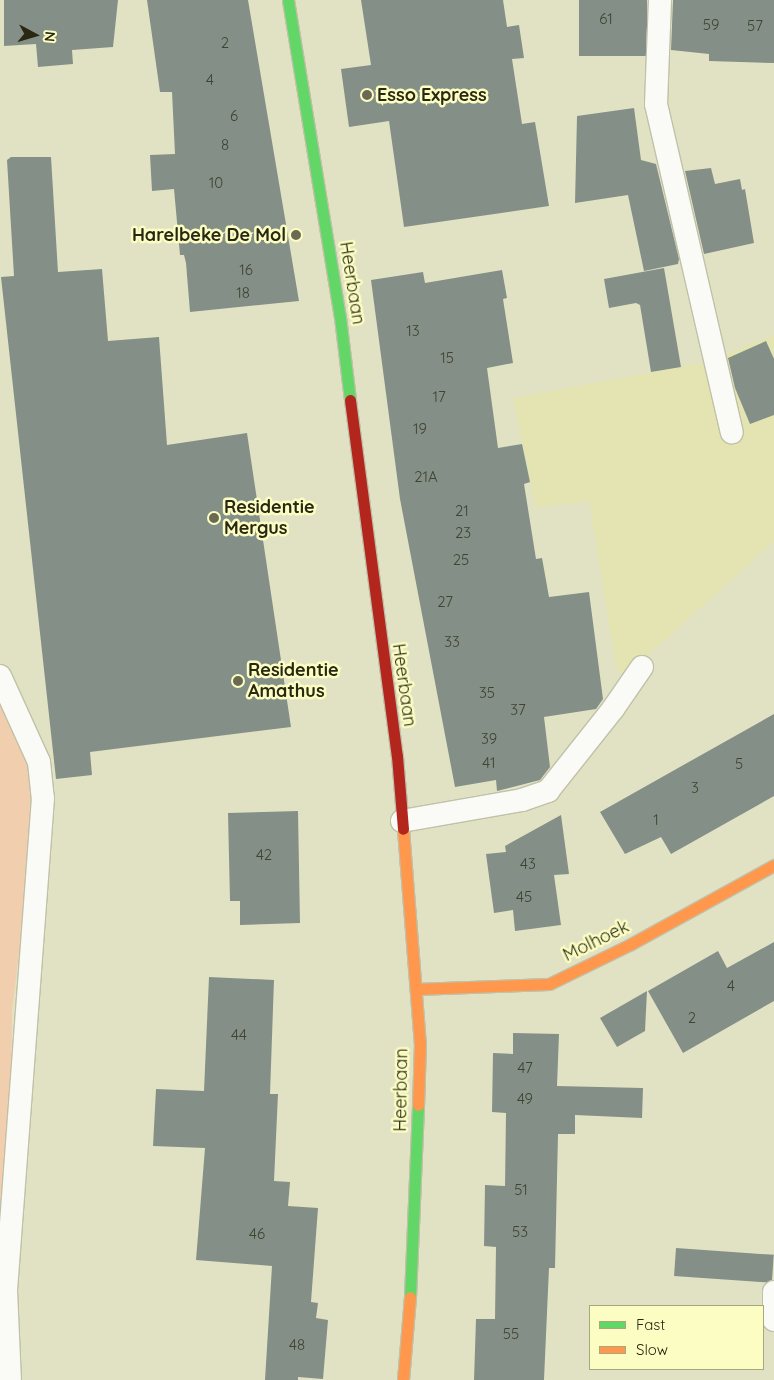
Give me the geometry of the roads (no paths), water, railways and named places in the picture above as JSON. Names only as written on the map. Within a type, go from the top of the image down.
[{"type":"street","name":"Heerbaan","points":[[288,0],[340,317],[402,821],[420,1042],[414,1246],[403,1380]]},
{"type":"street","name":"Molhoek","points":[[416,989],[548,984],[630,944],[774,865]]},
{"type":"lane","points":[[660,0],[656,104],[732,432]]},
{"type":"lane","points":[[402,821],[522,800],[548,791],[613,709],[642,667]]},
{"type":"lane","points":[[0,676],[39,762],[43,798],[6,1290],[10,1380]]},
{"type":"lane","points":[[774,1292],[774,1320]]},
{"type":"place","name":"Esso Express","points":[[367,95]]},
{"type":"place","name":"Harelbeke De Mol","points":[[296,235]]},
{"type":"place","name":"Residentie Mergus","points":[[214,518]]},
{"type":"place","name":"Residentie Amathus","points":[[238,681]]}]
